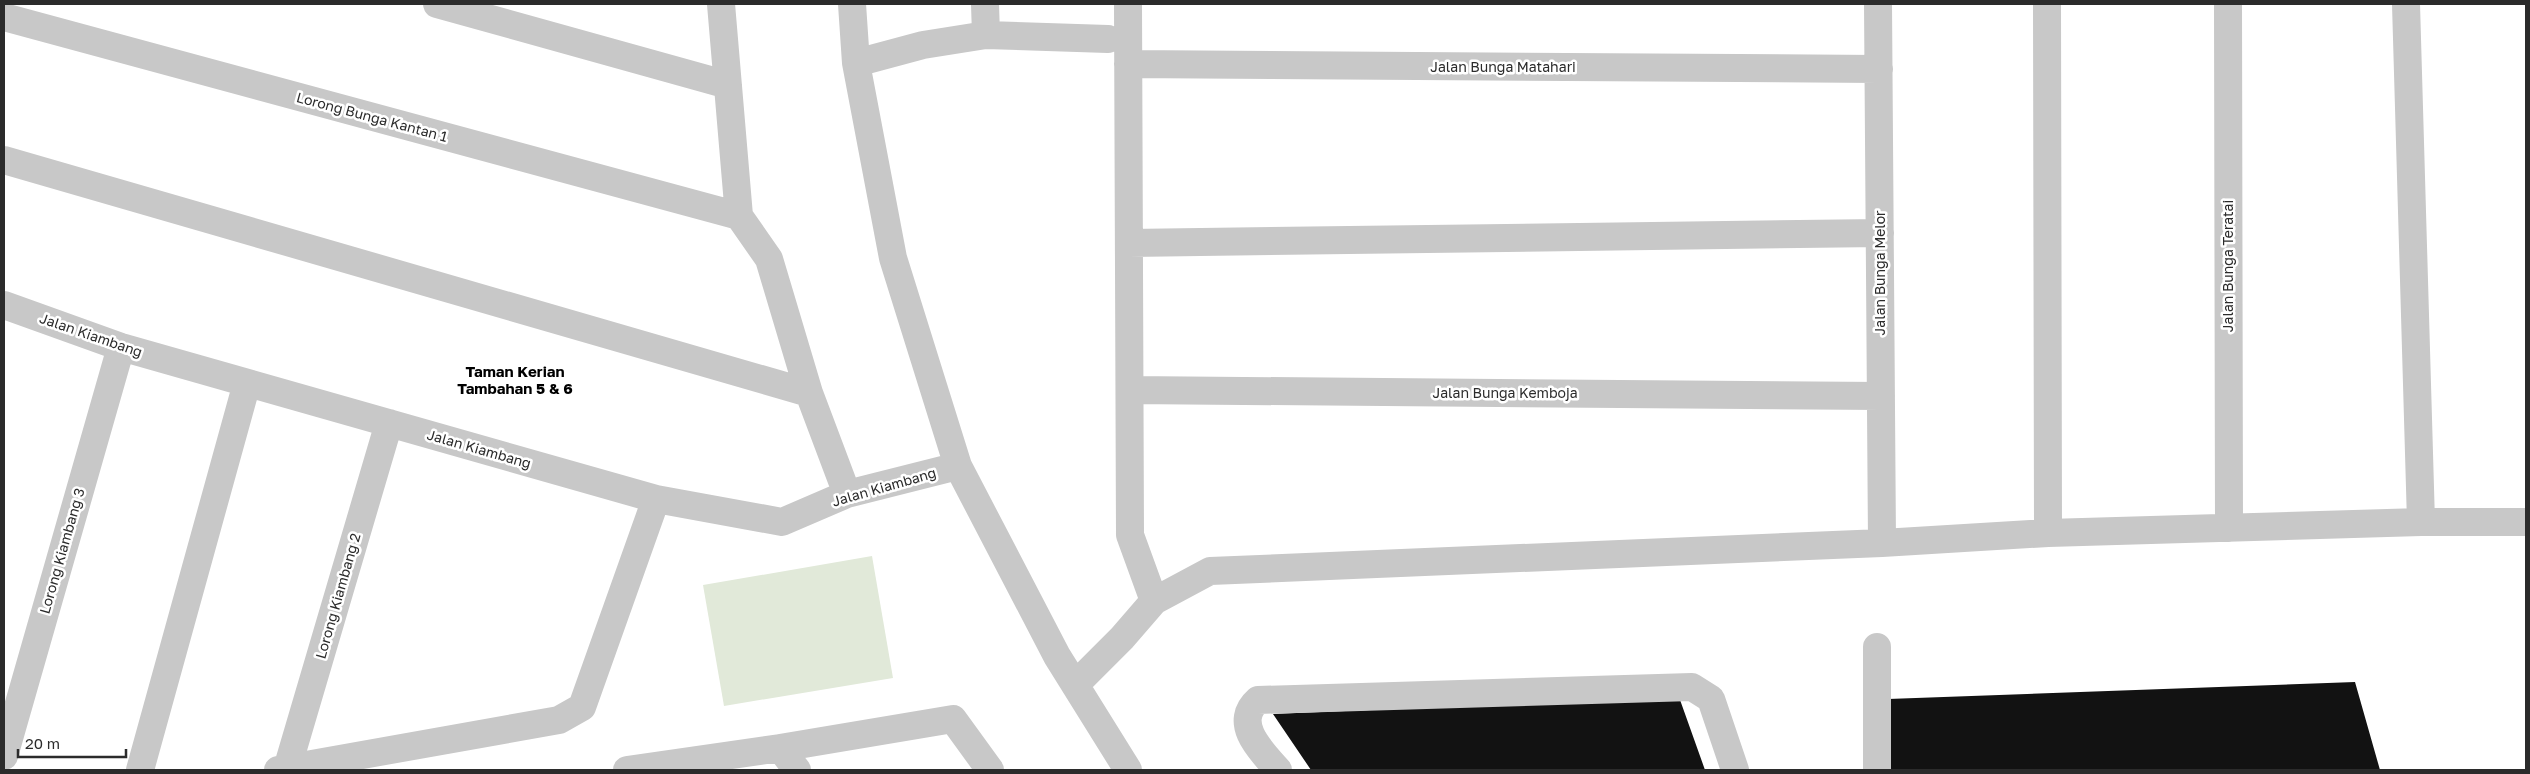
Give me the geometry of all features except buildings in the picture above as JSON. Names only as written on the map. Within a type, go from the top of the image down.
[{"type":"street","points":[[437,4],[728,85]]},
{"type":"street","points":[[721,4],[739,216],[769,259],[810,393],[847,494]]},
{"type":"street","points":[[852,4],[856,62],[893,258],[958,466],[1057,656],[1128,770]]},
{"type":"street","points":[[985,4],[986,36]]},
{"type":"street","points":[[1128,4],[1130,535],[1154,601]]},
{"type":"street","name":"Jalan Bunga Melor","points":[[1878,4],[1882,543]]},
{"type":"street","points":[[2047,4],[2048,533]]},
{"type":"street","name":"Jalan Bunga Teratai","points":[[2228,4],[2230,528]]},
{"type":"street","points":[[2406,4],[2421,522]]},
{"type":"street","name":"Lorong Bunga Kantan 1","points":[[4,17],[739,216]]},
{"type":"street","points":[[856,62],[923,45],[986,36],[1108,40]]},
{"type":"street","name":"Jalan Bunga Matahari","points":[[1128,64],[1879,69]]},
{"type":"street","points":[[4,160],[810,393]]},
{"type":"street","points":[[1129,243],[1880,233]]},
{"type":"street","name":"Jalan Kiambang","points":[[4,305],[120,347],[656,499],[782,522],[847,494],[958,466]]},
{"type":"street","name":"Lorong Kiambang 3","points":[[4,756],[120,347]]},
{"type":"street","points":[[140,770],[246,383]]},
{"type":"street","name":"Jalan Bunga Kemboja","points":[[1130,390],[1881,396]]},
{"type":"street","name":"Lorong Kiambang 2","points":[[283,770],[389,424]]},
{"type":"street","points":[[283,770],[559,720],[582,707],[656,499]]},
{"type":"street","points":[[1075,685],[1122,638],[1154,601],[1210,571],[1882,543],[2048,533],[2421,522],[2526,522]]},
{"type":"street","points":[[1876,647],[1877,770]]},
{"type":"street","points":[[1278,770],[1254,742],[1247,725],[1250,707],[1258,700],[1692,687],[1712,698],[1735,770]]},
{"type":"street","points":[[627,770],[780,748],[953,719],[990,770]]},
{"type":"street","points":[[780,748],[797,770]]},
{"type":"green space","points":[[872,556],[893,678],[724,706],[703,585]]},
{"type":"district","name":"Taman Kerian Tambahan 5 & 6","points":[[515,380]]}]
